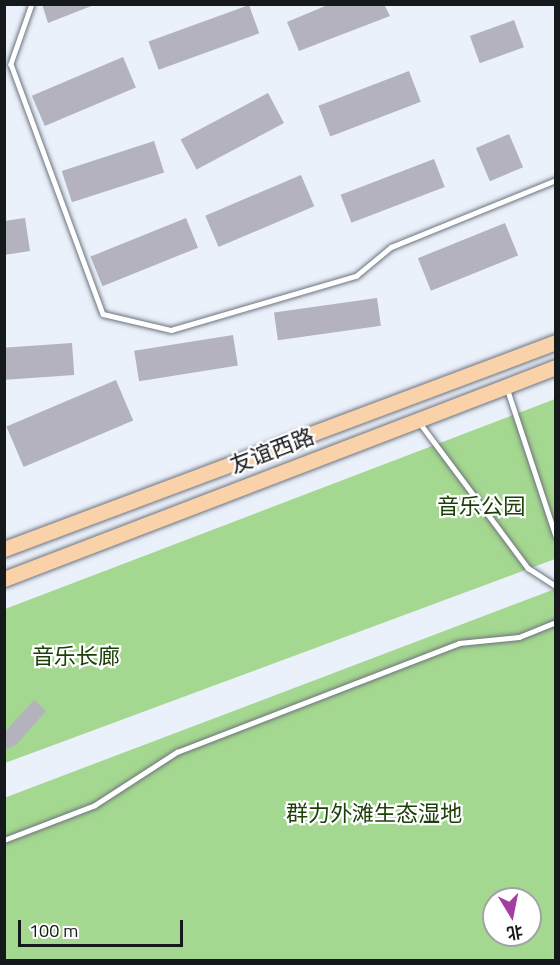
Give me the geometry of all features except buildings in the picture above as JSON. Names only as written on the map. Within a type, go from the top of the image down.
[{"type":"main road","name":"友谊西路","points":[[4,549],[555,342]]},
{"type":"main road","name":"友谊西路","points":[[4,579],[555,367]]},
{"type":"lane","points":[[32,4],[11,64],[57,176],[103,314],[171,330],[356,276],[391,247],[555,180]]},
{"type":"lane","points":[[507,385],[555,536]]},
{"type":"lane","points":[[417,419],[528,568],[555,586]]},
{"type":"lane","points":[[4,840],[95,805],[177,752],[459,643],[519,637],[555,622]]},
{"type":"green space","name":"音乐公园","points":[[555,399],[555,559],[5,763],[5,609]]},
{"type":"green space","name":"群力外滩生态湿地","points":[[555,589],[555,960],[5,960],[4,798]]},
{"type":"park label","name":"音乐长廊","points":[[76,657]]}]
